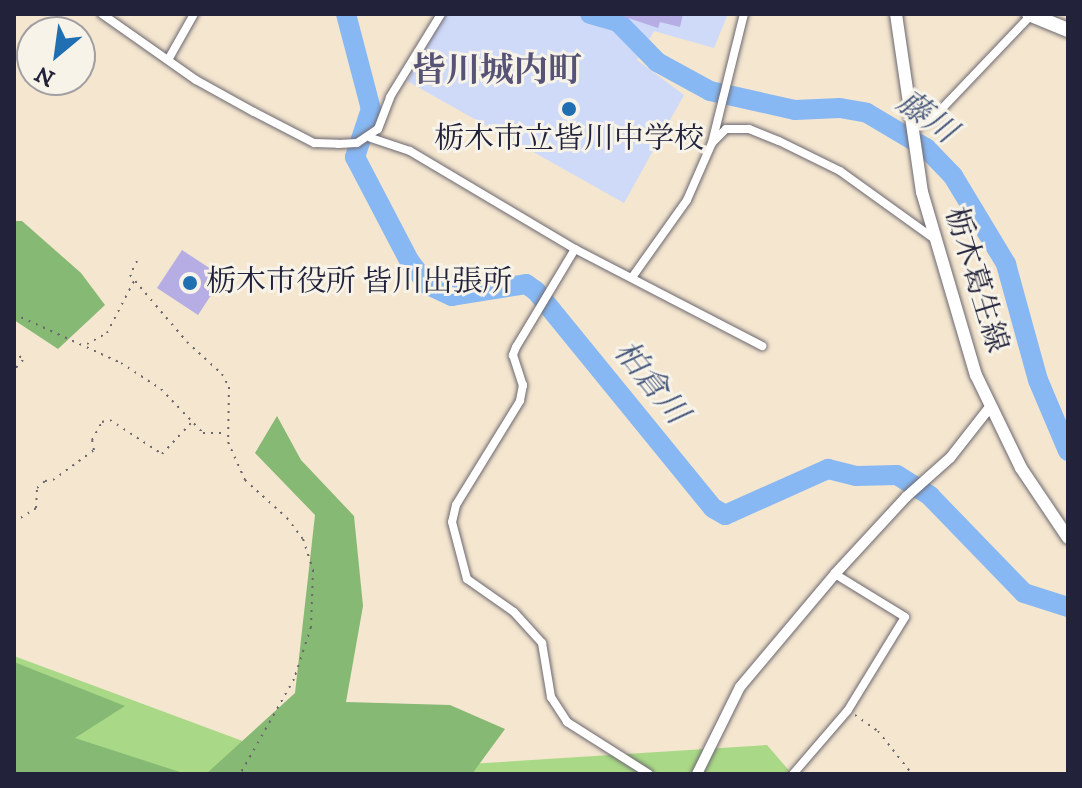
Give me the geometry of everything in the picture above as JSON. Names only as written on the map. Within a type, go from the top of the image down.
[{"type":"main road","name":"栃木葛生線","points":[[896,14],[915,149],[932,237],[990,407],[1044,507],[1068,538]]},
{"type":"main road","points":[[1030,14],[1068,30]]},
{"type":"street","points":[[102,14],[168,60],[314,143],[371,138],[410,151],[575,249],[633,276],[762,346]]},
{"type":"street","points":[[168,60],[194,14]]},
{"type":"street","points":[[371,138],[441,14]]},
{"type":"street","points":[[633,276],[687,200],[712,143],[720,100],[744,14]]},
{"type":"street","points":[[912,130],[933,118],[1030,14]]},
{"type":"street","points":[[712,143],[726,129],[749,129],[779,141],[840,171],[932,237]]},
{"type":"street","points":[[575,249],[538,305],[513,355],[523,385],[520,401],[456,505],[452,522],[467,579],[514,612],[542,643],[551,697],[567,722],[649,774]]},
{"type":"street","points":[[697,774],[740,687],[835,574],[906,497],[924,483],[990,407]]},
{"type":"street","points":[[793,774],[848,710],[905,617],[835,574]]},
{"type":"path","points":[[137,261],[130,275],[187,342],[222,374],[229,387],[227,432],[245,480],[303,539],[314,590],[311,627],[294,679],[240,774]]},
{"type":"path","points":[[86,344],[107,333],[135,280]]},
{"type":"path","points":[[14,314],[86,344],[161,389],[203,433],[218,436],[227,432]]},
{"type":"path","points":[[14,350],[23,360],[14,370]]},
{"type":"path","points":[[14,522],[36,508],[37,488],[94,450],[92,440],[102,422],[110,420],[162,454],[192,422]]},
{"type":"path","points":[[848,710],[878,731],[912,774]]},
{"type":"shaded area","name":"栃木市立皆川中学校","points":[[440,14],[728,14],[714,48],[654,31],[637,60],[684,95],[624,203],[407,81]]},
{"type":"green space","points":[[14,221],[22,221],[81,273],[105,305],[58,349],[14,320]]},
{"type":"green space","points":[[277,416],[301,460],[354,516],[363,606],[346,702],[450,705],[505,729],[472,774],[206,774],[295,693],[315,515],[255,453]]},
{"type":"green space","points":[[14,656],[329,773],[767,745],[792,774],[14,774]]},
{"type":"green space","points":[[14,662],[125,706],[75,738],[186,774],[14,774]]},
{"type":"building","points":[[616,14],[683,14],[680,27],[660,22],[658,28]]},
{"type":"building","name":"栃木市役所 皆川出張所","points":[[182,250],[223,277],[198,315],[157,288]]},
{"type":"waterway","name":"柏倉川","points":[[346,14],[371,109],[355,157],[410,262],[428,285],[452,296],[526,284],[536,291],[713,508],[725,515],[828,469],[856,476],[897,475],[930,496],[1024,593],[1068,607]]},
{"type":"waterway","name":"藤川","points":[[590,14],[618,22],[657,62],[710,91],[795,110],[840,108],[867,113],[926,148],[953,176],[1006,264],[1038,380],[1068,451]]},
{"type":"place","name":"栃木市立皆川中学校","points":[[569,109]]},
{"type":"place","name":"栃木市役所 皆川出張所","points":[[190,283]]},
{"type":"district","name":"皆川城内町","points":[[497,72]]}]
